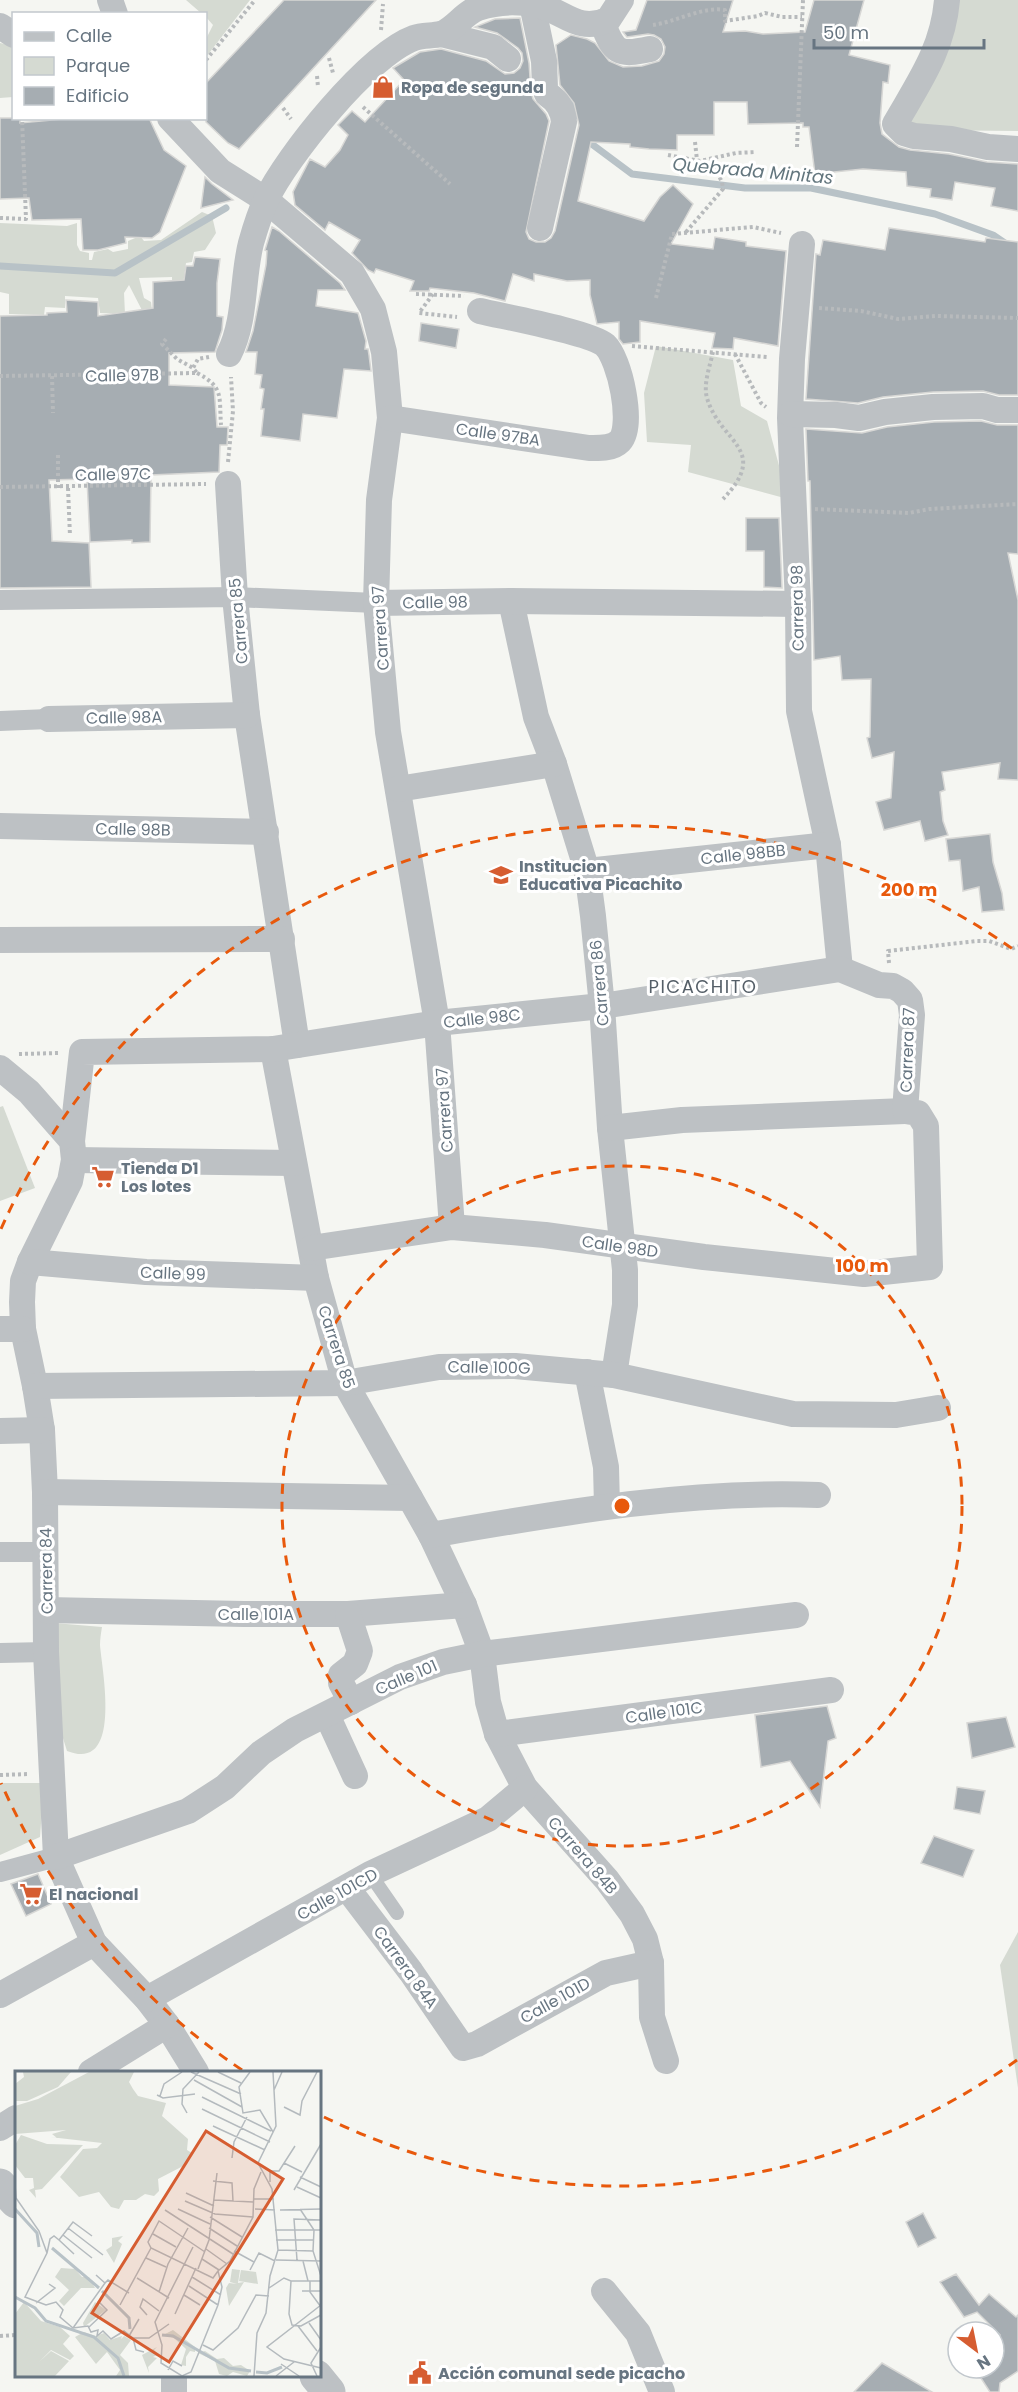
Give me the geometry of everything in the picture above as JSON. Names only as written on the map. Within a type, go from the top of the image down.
[{"type":"street","points":[[441,34],[475,4],[538,5],[588,26],[608,20],[621,0]]},
{"type":"street","points":[[947,0],[945,24],[939,40],[927,68],[896,124],[904,133],[914,136],[1018,149]]},
{"type":"street","points":[[532,4],[544,61],[545,88],[547,94],[555,99],[564,122],[540,228]]},
{"type":"street","points":[[602,22],[610,44],[616,50],[630,53],[651,37]]},
{"type":"street","points":[[229,354],[233,346],[242,303],[251,243],[266,200],[293,157],[329,110],[378,60],[414,38],[441,34],[493,47],[508,59]]},
{"type":"street","name":"Carrera 97","points":[[172,120],[220,171],[266,200],[352,273],[373,309],[384,352],[390,418],[379,500],[376,603],[388,732],[437,1023],[452,1227]]},
{"type":"street","name":"Carrera 98","points":[[802,244],[790,416],[798,604],[799,711],[828,845],[840,969]]},
{"type":"street","name":"Calle 97BA","points":[[390,418],[589,448],[606,448],[619,442],[626,432],[627,419],[616,361],[605,345],[587,336],[480,311]]},
{"type":"street","points":[[790,416],[836,415],[859,418],[885,412],[933,407],[983,406],[997,410],[1018,410]]},
{"type":"street","name":"Carrera 85","points":[[228,484],[234,597],[247,715],[297,1045]]},
{"type":"street","name":"Calle 98","points":[[0,600],[234,597],[376,603],[511,601],[798,604]]},
{"type":"street","name":"Carrera 86","points":[[511,601],[536,717],[554,764],[587,870],[602,1006],[610,1128],[623,1246],[625,1305],[614,1375]]},
{"type":"street","name":"Calle 98A","points":[[0,721],[247,715]]},
{"type":"street","points":[[398,789],[554,764]]},
{"type":"street","name":"Calle 98B","points":[[0,826],[266,832]]},
{"type":"street","name":"Calle 98BB","points":[[587,870],[828,845]]},
{"type":"street","points":[[0,940],[282,939]]},
{"type":"street","points":[[840,969],[879,985]]},
{"type":"street","name":"Calle 98C","points":[[81,1052],[273,1049],[437,1023],[602,1006],[840,969]]},
{"type":"street","name":"Carrera 87","points":[[879,985],[893,986],[902,991],[910,1000],[912,1015],[904,1111],[918,1113],[926,1126],[930,1267]]},
{"type":"street","name":"Carrera 85","points":[[273,1049],[316,1278],[345,1383],[431,1535],[464,1605],[482,1654]]},
{"type":"street","name":"Carrera 84","points":[[81,1052],[70,1181],[30,1262],[11,1329],[35,1386],[42,1430],[45,1492],[46,1652],[56,1857],[94,1943],[147,1999],[167,2025],[195,2071]]},
{"type":"street","points":[[6,1061],[73,1151],[294,1163]]},
{"type":"street","points":[[610,1128],[682,1120],[904,1111]]},
{"type":"street","name":"Calle 98D","points":[[311,1248],[452,1227],[545,1235],[864,1274],[930,1267]]},
{"type":"street","name":"Calle 99","points":[[30,1262],[146,1272],[316,1278]]},
{"type":"street","name":"Calle 100G","points":[[35,1386],[345,1383],[439,1367],[515,1366],[614,1375],[793,1414],[896,1415],[938,1408]]},
{"type":"street","points":[[587,1372],[606,1467],[607,1506]]},
{"type":"street","points":[[0,1431],[42,1430]]},
{"type":"street","points":[[45,1492],[410,1498]]},
{"type":"street","points":[[431,1535],[607,1506],[762,1493],[818,1496]]},
{"type":"street","points":[[0,1552],[45,1552]]},
{"type":"street","name":"Calle 101A","points":[[46,1610],[348,1614],[464,1605]]},
{"type":"street","points":[[348,1614],[360,1652],[355,1664],[341,1675],[342,1683],[351,1702]]},
{"type":"street","name":"Calle 101","points":[[56,1857],[188,1811],[225,1787],[261,1754],[296,1730],[400,1677],[443,1662],[482,1654],[796,1615]]},
{"type":"street","points":[[0,1653],[46,1652]]},
{"type":"street","name":"Carrera 84B","points":[[482,1654],[488,1702],[497,1734],[525,1788],[607,1880],[632,1914],[645,1939],[651,1963],[652,2017],[666,2061]]},
{"type":"street","name":"Calle 101C","points":[[497,1734],[831,1690]]},
{"type":"street","points":[[327,1715],[354,1776]]},
{"type":"street","name":"Calle 101CD","points":[[147,1999],[370,1874],[488,1819],[525,1788]]},
{"type":"street","points":[[0,1872],[56,1857]]},
{"type":"street","name":"Carrera 84A","points":[[347,1888],[411,1972],[463,2048]]},
{"type":"street","points":[[0,1995],[94,1943]]},
{"type":"street","name":"Calle 101D","points":[[463,2048],[477,2044],[606,1973],[651,1963]]},
{"type":"street","points":[[94,2071],[167,2025]]},
{"type":"street","points":[[0,2128],[15,2119]]},
{"type":"street","points":[[0,2185],[15,2201]]},
{"type":"street","points":[[604,2291],[638,2333],[663,2392]]},
{"type":"street","points":[[317,2377],[329,2392]]},
{"type":"lane","points":[[370,1874],[398,1913]]},
{"type":"path","points":[[207,59],[255,0]]},
{"type":"path","points":[[797,147],[803,0]]},
{"type":"path","points":[[651,37],[713,8],[725,10],[725,21],[765,13],[782,17],[802,17]]},
{"type":"path","points":[[347,92],[450,184]]},
{"type":"path","points":[[0,218],[26,219],[22,120]]},
{"type":"path","points":[[695,142],[697,160]]},
{"type":"path","points":[[668,155],[711,160],[736,153],[756,152]]},
{"type":"path","points":[[686,232],[723,189],[711,160]]},
{"type":"path","points":[[656,298],[672,234],[753,227],[795,237],[802,244]]},
{"type":"path","points":[[416,294],[433,294],[464,296],[480,311],[474,319],[419,313],[433,294]]},
{"type":"path","points":[[796,308],[861,311],[898,320],[936,316],[1018,318]]},
{"type":"path","points":[[166,339],[162,344],[177,359],[213,382],[219,395],[221,425]]},
{"type":"path","points":[[623,345],[784,359],[787,368],[792,370]]},
{"type":"path","points":[[713,352],[706,381],[706,397],[717,422],[736,441],[744,457],[741,472],[733,488],[723,499]]},
{"type":"path","points":[[735,353],[761,403],[770,410],[790,416]]},
{"type":"path","points":[[193,368],[198,359],[229,354],[233,411],[228,484]]},
{"type":"path","name":"Calle 97B","points":[[0,376],[197,373]]},
{"type":"path","points":[[52,376],[52,413]]},
{"type":"path","points":[[58,453],[58,488]]},
{"type":"path","name":"Calle 97C","points":[[0,487],[68,488],[228,484]]},
{"type":"path","points":[[68,488],[70,536]]},
{"type":"path","points":[[794,508],[909,513],[930,509],[1018,504]]},
{"type":"path","points":[[879,985],[890,969],[888,951],[977,941],[989,941],[1011,949],[1018,946]]},
{"type":"path","points":[[6,1061],[81,1052]]},
{"type":"path","points":[[0,1774],[51,1773]]},
{"type":"path","points":[[0,2336],[15,2335]]},
{"type":"green space","points":[[186,0],[250,0],[207,56],[207,37],[213,25],[207,18],[207,12],[200,12]]},
{"type":"green space","points":[[956,0],[1018,0],[1018,131],[915,130],[902,121]]},
{"type":"green space","points":[[0,43],[12,46],[12,97],[0,98]]},
{"type":"green space","points":[[202,212],[212,216],[216,233],[205,250],[194,252],[192,262],[186,263],[182,292],[172,292],[172,277],[139,278],[144,298],[151,302],[153,319],[146,318],[129,285],[124,293],[125,314],[100,313],[98,298],[65,296],[65,308],[45,307],[44,315],[9,314],[9,294],[0,292],[0,223],[67,226],[77,223],[77,245],[80,251],[89,253],[89,260],[92,260],[94,252],[128,249],[128,241],[140,236],[144,241],[161,240]]},
{"type":"green space","points":[[656,346],[733,360],[741,406],[767,421],[788,499],[688,472],[691,445],[647,442],[644,393]]},
{"type":"green space","points":[[3,1106],[35,1188],[0,1201],[0,1107]]},
{"type":"green space","points":[[54,1623],[102,1627],[100,1645],[105,1696],[103,1734],[96,1747],[85,1754],[67,1751],[62,1735]]},
{"type":"green space","points":[[0,1783],[44,1783],[40,1837],[0,1855]]},
{"type":"green space","points":[[1018,1932],[1018,2088],[1000,1965]]},
{"type":"building","points":[[284,0],[376,0],[239,149],[228,143],[206,122],[207,82]]},
{"type":"building","points":[[647,0],[733,0],[723,32],[745,31],[763,34],[805,32],[814,0],[864,0],[849,55],[890,65],[888,83],[883,82],[880,123],[882,134],[899,147],[910,150],[949,154],[987,162],[1018,164],[1018,211],[991,206],[995,188],[955,182],[952,200],[930,197],[931,189],[907,186],[906,172],[863,169],[815,174],[809,127],[803,127],[803,123],[748,124],[747,102],[714,102],[714,135],[677,135],[677,150],[591,142],[578,201],[644,221],[660,197],[673,185],[693,204],[671,244],[713,249],[715,237],[746,242],[746,246],[786,251],[778,346],[734,338],[733,349],[712,348],[715,333],[640,321],[640,342],[623,344],[619,339],[619,322],[597,324],[590,295],[590,280],[567,281],[534,274],[534,281],[513,274],[505,301],[474,293],[430,288],[429,291],[410,291],[414,281],[376,269],[374,273],[368,270],[352,253],[360,240],[329,222],[325,230],[295,205],[293,192],[310,159],[325,167],[340,150],[348,135],[338,125],[352,111],[365,122],[404,80],[393,68],[420,52],[441,49],[486,61],[505,74],[514,73],[523,61],[522,53],[518,48],[497,33],[475,27],[495,19],[520,18],[529,63],[531,92],[533,99],[549,121],[526,232],[529,239],[545,242],[555,231],[579,125],[574,103],[560,85],[556,45],[571,35],[595,43],[609,61],[623,67],[642,66],[659,61],[664,54],[665,47],[661,39],[648,34],[627,37],[623,32],[636,30]]},
{"type":"building","points":[[0,118],[20,120],[20,123],[52,120],[150,120],[164,150],[186,166],[160,232],[152,238],[125,237],[126,243],[98,250],[83,250],[81,219],[32,220],[29,198],[0,199]]},
{"type":"building","points":[[205,177],[212,184],[233,200],[201,208]]},
{"type":"building","points":[[272,227],[340,283],[345,290],[318,290],[316,306],[358,313],[366,341],[365,349],[368,349],[369,355],[371,371],[344,369],[337,418],[303,414],[300,441],[261,436],[264,409],[261,409],[264,389],[260,388],[262,375],[255,374],[257,352],[246,352],[253,331],[266,265],[267,251],[265,250]]},
{"type":"building","points":[[889,228],[985,242],[986,238],[1018,242],[1018,395],[999,395],[983,391],[933,392],[883,397],[858,403],[806,399],[816,254],[820,255],[823,240],[885,250]]},
{"type":"building","points":[[195,257],[220,259],[217,316],[223,317],[222,330],[215,352],[169,353],[169,385],[214,387],[217,427],[228,427],[227,445],[220,445],[219,472],[151,475],[150,542],[132,543],[132,540],[90,542],[87,479],[49,480],[52,541],[89,543],[91,587],[0,588],[0,316],[47,315],[47,313],[67,312],[66,300],[98,302],[98,316],[153,308],[153,282],[184,280],[186,266],[193,266]]},
{"type":"building","points":[[421,323],[459,329],[456,348],[419,341]]},
{"type":"building","points":[[981,421],[997,425],[1018,425],[1018,554],[1008,553],[1018,600],[1018,780],[998,779],[1000,763],[942,772],[945,790],[940,792],[943,821],[948,835],[925,841],[920,821],[884,830],[876,802],[891,798],[894,752],[872,758],[867,738],[870,737],[871,679],[842,680],[840,656],[814,660],[810,481],[808,481],[806,429],[862,433],[887,427],[934,422]]},
{"type":"building","points":[[746,518],[779,518],[782,588],[764,587],[764,551],[746,551]]},
{"type":"building","points":[[990,834],[993,862],[1002,893],[1004,910],[982,912],[979,887],[963,891],[960,860],[949,861],[946,839]]},
{"type":"building","points":[[827,1706],[836,1738],[828,1741],[820,1807],[790,1761],[761,1767],[755,1715]]},
{"type":"building","points":[[1006,1717],[1015,1747],[972,1758],[967,1723]]},
{"type":"building","points":[[957,1787],[985,1791],[980,1814],[954,1809]]},
{"type":"building","points":[[934,1836],[974,1850],[963,1877],[921,1863]]},
{"type":"building","name":"El nacional","points":[[38,1874],[51,1904],[26,1916],[11,1884]]},
{"type":"building","points":[[923,2213],[936,2238],[918,2247],[906,2222]]},
{"type":"building","points":[[956,2274],[979,2305],[989,2294],[1016,2317],[1018,2315],[1018,2371],[1006,2379],[1006,2320],[985,2320],[977,2312],[964,2317],[940,2282]]},
{"type":"building","points":[[882,2363],[932,2392],[854,2392]]},
{"type":"building","points":[[982,2380],[1004,2380],[1000,2383],[999,2392],[990,2392]]},
{"type":"waterway","name":"Quebrada Minitas","points":[[568,91],[579,117]]},
{"type":"waterway","name":"Quebrada Minitas","points":[[587,135],[589,142],[632,174],[745,188],[811,188],[935,214],[993,235],[1018,252]]},
{"type":"waterway","name":"Quebrada Minitas","points":[[0,266],[115,273],[226,208]]},
{"type":"place","name":"Ropa de segunda","points":[[383,87]]},
{"type":"place","name":"Institucion Educativa Picachito","points":[[501,875]]},
{"type":"place","name":"Tienda D1 Los lotes","points":[[103,1177]]},
{"type":"place","name":"El nacional","points":[[31,1894]]},
{"type":"place","name":"Acción comunal sede picacho","points":[[420,2373]]},
{"type":"district","name":"PICACHITO","points":[[703,987]]}]
